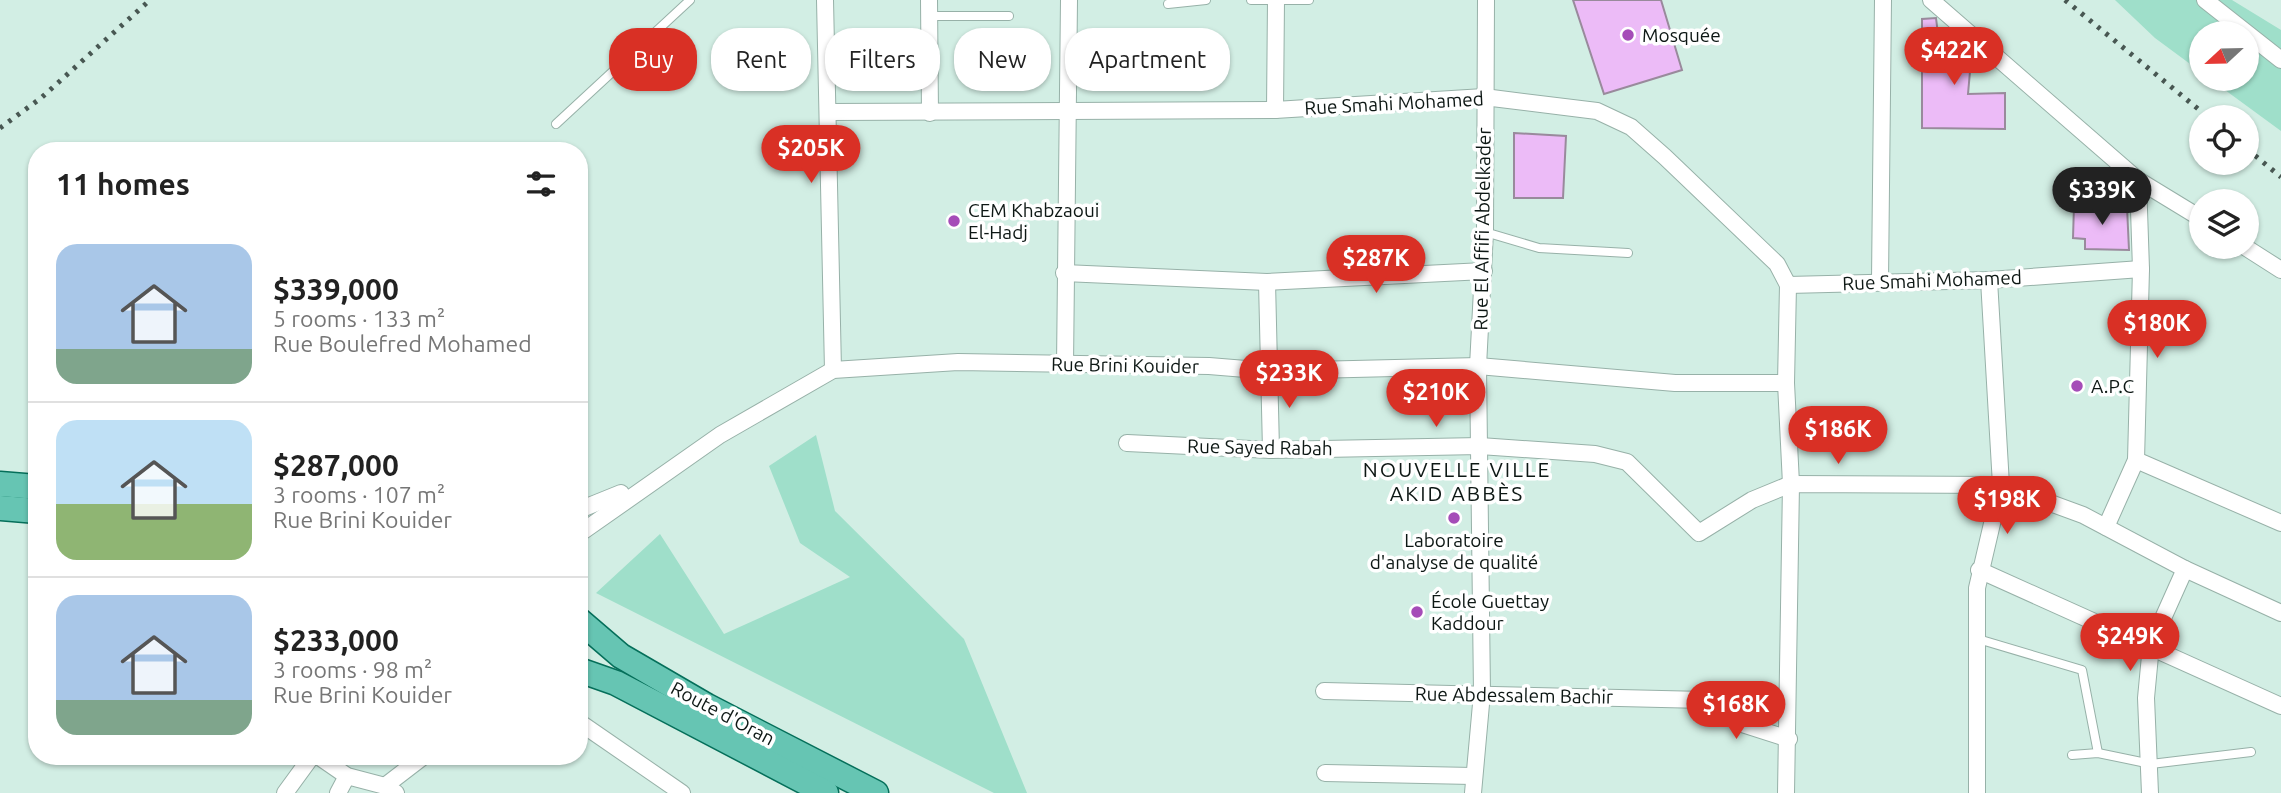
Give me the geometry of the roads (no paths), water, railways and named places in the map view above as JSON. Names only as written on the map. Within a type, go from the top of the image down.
[{"type":"main road","points":[[0,484],[28,486]]},
{"type":"main road","points":[[0,508],[28,510]]},
{"type":"main road","name":"Route d'Oran","points":[[588,628],[621,656],[707,706],[877,793]]},
{"type":"main road","name":"Route d'Oran","points":[[588,673],[616,683],[826,793]]},
{"type":"street","points":[[825,0],[832,370]]},
{"type":"street","points":[[1065,365],[1069,0]]},
{"type":"street","name":"Rue El Affifi Abdelkader","points":[[1474,793],[1473,776],[1482,693],[1478,366],[1485,232],[1486,0]]},
{"type":"street","points":[[1880,281],[1883,0]]},
{"type":"street","points":[[1931,0],[2138,180],[2189,211]]},
{"type":"street","points":[[2205,0],[2281,60]]},
{"type":"street","points":[[1275,1],[1275,110]]},
{"type":"street","points":[[929,8],[930,113]]},
{"type":"street","name":"Rue Smahi Mohamed","points":[[828,112],[1275,110],[1485,97],[1597,111],[1631,127],[1777,264],[1788,285],[1989,280],[2141,269]]},
{"type":"street","points":[[2106,527],[2136,460],[2141,269],[2138,180]]},
{"type":"street","points":[[2259,256],[2281,270]]},
{"type":"street","points":[[1064,273],[1268,282],[1484,271]]},
{"type":"street","points":[[1977,793],[1979,570],[2001,485],[1989,280]]},
{"type":"street","points":[[1268,282],[1271,450]]},
{"type":"street","points":[[1786,793],[1789,739],[1791,484],[1786,383],[1788,285]]},
{"type":"street","name":"Rue Brini Kouider","points":[[661,474],[769,405],[832,370],[958,362],[1209,366],[1270,371],[1478,366],[1675,383],[1786,383]]},
{"type":"street","name":"Rue Sayed Rabah","points":[[1126,443],[1271,450],[1480,446],[1595,454],[1627,462],[1699,533],[1752,500],[1791,484]]},
{"type":"street","points":[[2136,460],[2281,523]]},
{"type":"street","points":[[588,506],[661,474]]},
{"type":"street","points":[[588,527],[661,474]]},
{"type":"street","points":[[1791,484],[2001,485],[2106,527],[2185,569],[2281,612]]},
{"type":"street","points":[[2150,793],[2151,764],[2146,698],[2151,645],[2185,569]]},
{"type":"street","points":[[1979,570],[2151,645],[2281,706]]},
{"type":"street","name":"Rue Abdessalem Bachir","points":[[1324,691],[1704,700],[1745,725],[1789,739]]},
{"type":"street","points":[[588,728],[682,793]]},
{"type":"street","points":[[285,793],[308,765]]},
{"type":"street","points":[[329,765],[347,776],[391,790],[415,765]]},
{"type":"street","points":[[1325,773],[1473,776]]},
{"type":"street","points":[[338,793],[347,776]]},
{"type":"lane","points":[[556,124],[690,0]]},
{"type":"lane","points":[[1168,4],[1206,0]]},
{"type":"lane","points":[[1251,0],[1309,0]]},
{"type":"lane","points":[[929,8],[1009,16]]},
{"type":"lane","points":[[1485,232],[1539,248],[1628,253]]},
{"type":"lane","points":[[1978,639],[2082,670],[2098,753]]},
{"type":"lane","points":[[2071,755],[2098,753],[2151,764],[2251,752]]},
{"type":"railway","points":[[0,128],[41,98],[150,0]]},
{"type":"railway","points":[[2065,0],[2193,105]]},
{"type":"railway","points":[[2259,159],[2281,177]]},
{"type":"place","name":"Mosquée","points":[[1628,35]]},
{"type":"place","name":"CEM Khabzaoui El-Hadj","points":[[954,221]]},
{"type":"place","name":"A.P.C","points":[[2077,386]]},
{"type":"place","name":"Laboratoire d'analyse de qualité","points":[[1454,518]]},
{"type":"place","name":"École Guettay Kaddour","points":[[1417,612]]},
{"type":"district","name":"NOUVELLE VILLE AKID ABBÈS","points":[[1457,481]]}]
